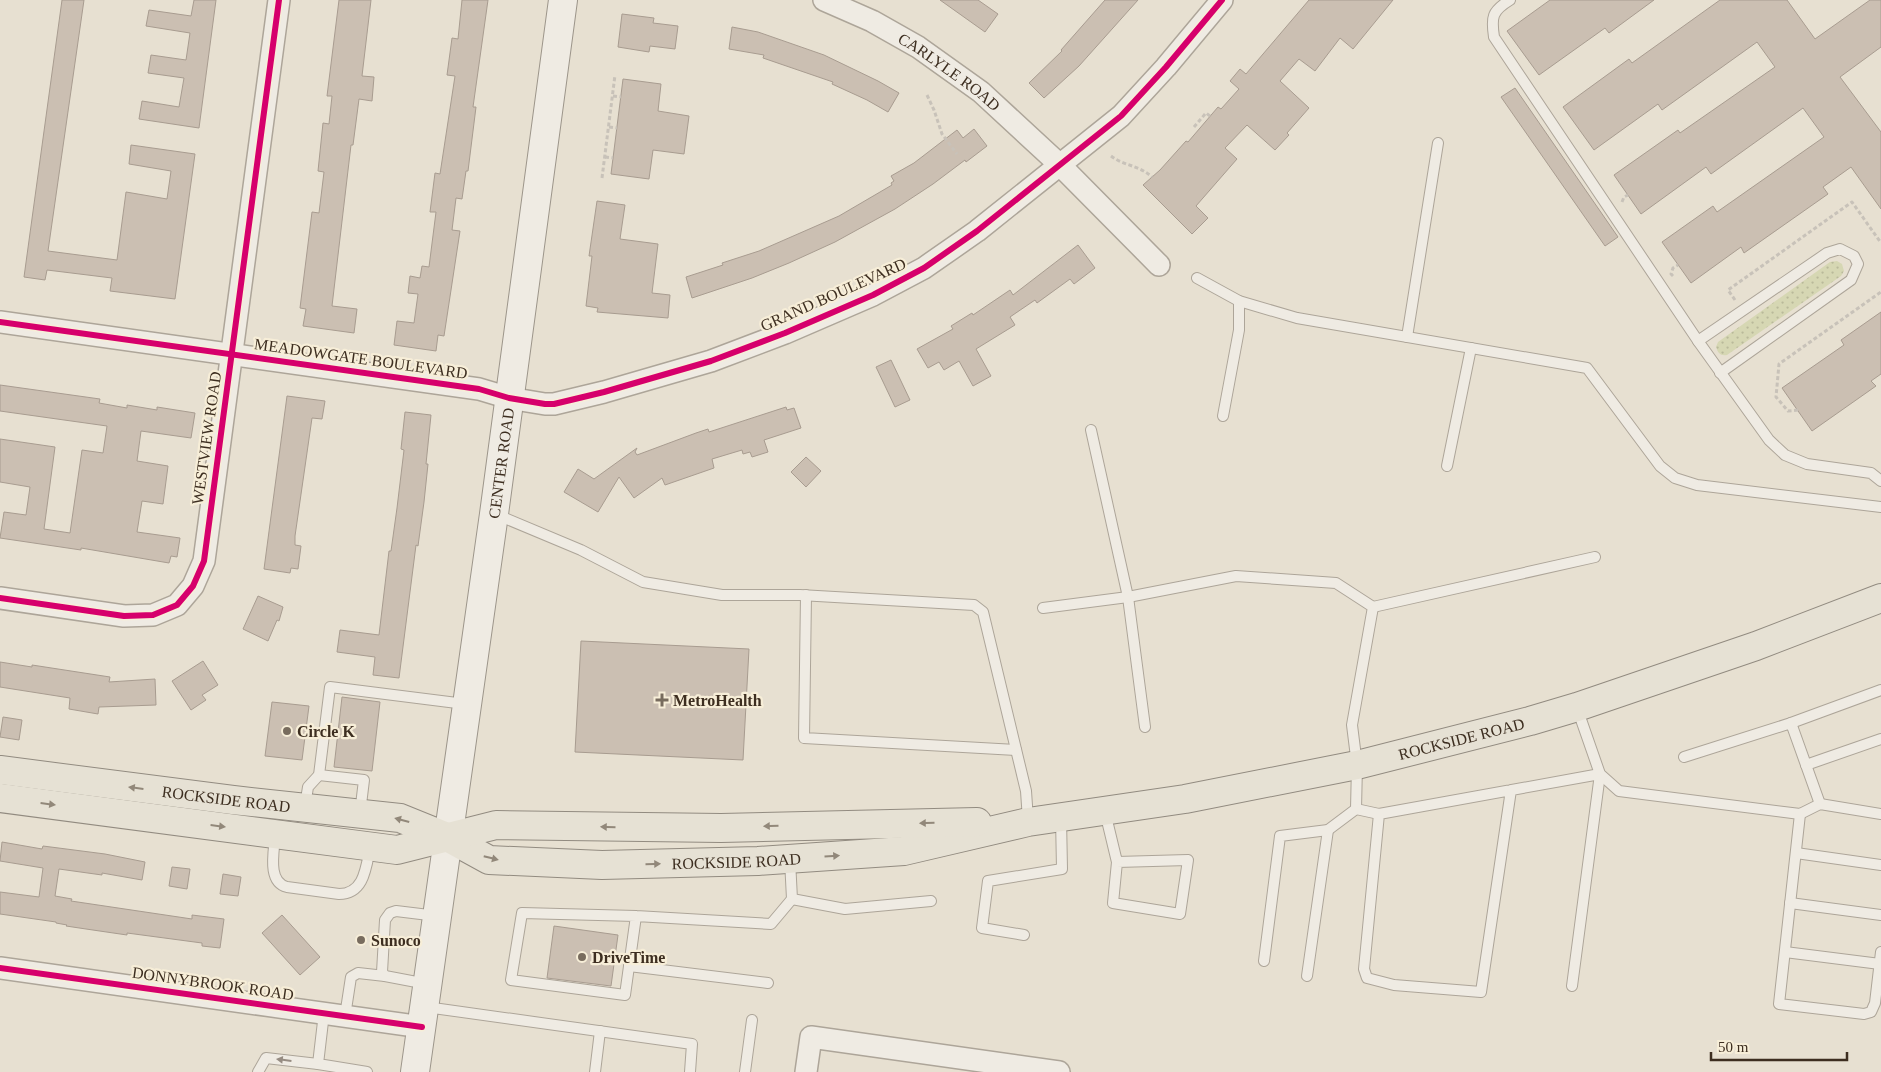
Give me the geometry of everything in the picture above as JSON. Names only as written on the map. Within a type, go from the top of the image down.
[{"type":"main road","name":"CENTER ROAD","points":[[415,1072],[494,514],[563,0]]},
{"type":"main road","name":"ROCKSIDE ROAD","points":[[0,770],[304,808],[400,818],[447,837],[489,860],[602,865],[790,859],[904,851],[1028,822],[1185,799],[1357,766],[1577,707],[1756,646],[1881,598]]},
{"type":"main road","name":"ROCKSIDE ROAD","points":[[0,798],[397,850],[496,825],[721,828],[819,824],[1028,822]]},
{"type":"street","name":"WESTVIEW ROAD","points":[[0,598],[124,616],[153,615],[177,604],[193,586],[204,561],[279,0]]},
{"type":"street","name":"CARLYLE ROAD","points":[[824,0],[872,21],[918,47],[981,92],[1060,165],[1159,264]]},
{"type":"street","name":"GRAND BOULEVARD","points":[[509,398],[554,404],[604,392],[711,361],[785,333],[872,295],[924,268],[978,231],[1122,116],[1222,0]]},
{"type":"street","name":"MEADOWGATE BOULEVARD","points":[[0,322],[479,389],[509,398]]},
{"type":"street","name":"DONNYBROOK ROAD","points":[[0,968],[345,1016],[425,1006]]},
{"type":"street","points":[[806,1072],[811,1037],[1059,1072]]},
{"type":"lane","points":[[1510,0],[1500,6],[1492,20],[1494,37],[1698,341],[1768,440],[1785,455],[1807,464],[1871,473],[1881,480]]},
{"type":"lane","points":[[1407,337],[1438,143]]},
{"type":"lane","points":[[1698,341],[1827,253],[1840,249],[1854,256],[1858,264],[1851,280],[1720,373]]},
{"type":"lane","points":[[1198,278],[1239,301],[1297,318],[1588,368],[1660,466],[1675,478],[1697,485],[1881,507]]},
{"type":"lane","points":[[1223,416],[1239,330],[1239,301]]},
{"type":"lane","points":[[1447,466],[1471,348]]},
{"type":"lane","points":[[1091,430],[1128,597],[1145,726]]},
{"type":"lane","points":[[494,514],[581,550],[643,582],[722,595],[806,595],[974,605],[983,612],[1026,791],[1028,822]]},
{"type":"lane","points":[[1043,608],[1128,597],[1236,576],[1336,583],[1373,607],[1595,557]]},
{"type":"lane","points":[[806,595],[804,738],[1016,750]]},
{"type":"lane","points":[[1356,809],[1357,766],[1352,725],[1373,607]]},
{"type":"lane","points":[[304,808],[308,787],[319,775],[330,687],[466,704]]},
{"type":"lane","points":[[1684,757],[1792,722],[1881,690]]},
{"type":"lane","points":[[1572,986],[1600,774],[1577,707]]},
{"type":"lane","points":[[1792,722],[1820,804]]},
{"type":"lane","points":[[1806,765],[1881,739]]},
{"type":"lane","points":[[1264,961],[1280,836],[1328,830],[1356,809],[1379,814],[1600,774]]},
{"type":"lane","points":[[1600,774],[1619,791],[1800,814],[1820,804],[1881,814]]},
{"type":"lane","points":[[319,775],[364,780],[360,814]]},
{"type":"lane","points":[[1379,814],[1364,969],[1366,978],[1394,985],[1481,992],[1511,790]]},
{"type":"lane","points":[[1105,812],[1117,862],[1113,903],[1180,914],[1188,860],[1117,862]]},
{"type":"lane","points":[[1800,814],[1779,1004],[1864,1014],[1871,1012],[1875,1003],[1881,952]]},
{"type":"lane","points":[[1024,935],[982,928],[988,881],[1062,869],[1061,818]]},
{"type":"lane","points":[[1307,976],[1328,830]]},
{"type":"lane","points":[[275,833],[274,876],[277,882],[281,885],[339,894],[347,894],[359,886],[371,847]]},
{"type":"lane","points":[[1796,853],[1881,865]]},
{"type":"lane","points":[[636,916],[625,995],[512,980],[522,913],[636,916],[771,924],[792,899],[790,859]]},
{"type":"lane","points":[[792,899],[844,909],[931,901]]},
{"type":"lane","points":[[1790,903],[1881,915]]},
{"type":"lane","points":[[437,916],[399,911],[390,913],[385,920],[382,972],[425,1006],[692,1044],[690,1072]]},
{"type":"lane","points":[[1785,952],[1880,964]]},
{"type":"lane","points":[[629,966],[768,983]]},
{"type":"lane","points":[[345,1016],[349,981],[353,974],[385,976]]},
{"type":"lane","points":[[318,1064],[324,1013]]},
{"type":"lane","points":[[745,1072],[752,1020]]},
{"type":"lane","points":[[595,1072],[600,1031]]},
{"type":"lane","points":[[258,1072],[266,1058],[367,1072]]},
{"type":"path","points":[[602,178],[615,75]]},
{"type":"path","points":[[927,95],[942,134],[957,154]]},
{"type":"path","points":[[613,96],[621,97]]},
{"type":"path","points":[[1194,127],[1206,113],[1210,116]]},
{"type":"path","points":[[609,127],[617,128]]},
{"type":"path","points":[[1110,156],[1118,161],[1138,167],[1152,177]]},
{"type":"path","points":[[605,157],[613,158]]},
{"type":"path","points":[[1743,311],[1728,290],[1852,202],[1881,243]]},
{"type":"path","points":[[1798,410],[1788,411],[1776,398],[1779,364],[1881,292]]},
{"type":"green space","points":[[1837,261],[1842,264],[1844,271],[1841,276],[1727,355],[1719,352],[1716,347],[1718,342],[1830,262]]},
{"type":"building","points":[[62,0],[84,0],[48,251],[117,260],[126,192],[167,199],[171,171],[129,164],[131,145],[195,154],[175,299],[110,291],[112,278],[47,270],[45,280],[24,277]]},
{"type":"building","points":[[194,0],[216,0],[199,128],[139,119],[142,101],[179,107],[184,78],[148,73],[151,55],[186,60],[190,33],[146,26],[149,10],[191,16]]},
{"type":"building","points":[[339,0],[371,0],[362,76],[374,77],[372,101],[359,99],[353,145],[351,145],[332,306],[357,309],[354,333],[303,326],[306,309],[300,308],[312,212],[319,213],[324,172],[318,171],[323,123],[329,124],[332,96],[327,96]]},
{"type":"building","points":[[462,0],[488,0],[473,107],[476,107],[468,171],[466,171],[462,199],[456,198],[452,230],[460,231],[444,336],[438,335],[436,351],[394,345],[397,321],[414,323],[418,294],[408,293],[410,276],[420,278],[422,266],[429,267],[436,212],[430,212],[435,173],[440,174],[455,76],[447,75],[452,38],[458,39]]},
{"type":"building","points":[[940,0],[978,0],[998,14],[985,32]]},
{"type":"building","points":[[1105,0],[1138,0],[1079,66],[1044,98],[1029,83],[1062,51]]},
{"type":"building","points":[[1309,0],[1393,0],[1353,49],[1340,38],[1315,71],[1299,59],[1280,81],[1309,108],[1275,150],[1247,125],[1225,148],[1237,159],[1196,206],[1208,218],[1192,234],[1143,185],[1160,170],[1186,141],[1188,142],[1218,107],[1221,109],[1239,89],[1230,81],[1240,69],[1246,74]]},
{"type":"building","points":[[1550,0],[1654,0],[1609,33],[1605,28],[1539,75],[1507,31]]},
{"type":"building","points":[[1720,0],[1787,0],[1815,39],[1870,0],[1881,0],[1881,47],[1840,77],[1881,132],[1881,209],[1851,167],[1823,187],[1828,194],[1744,253],[1741,247],[1691,283],[1662,242],[1713,206],[1717,212],[1824,137],[1803,108],[1711,174],[1706,167],[1641,214],[1614,175],[1678,130],[1680,133],[1775,67],[1757,42],[1662,110],[1658,104],[1594,150],[1563,107],[1629,59],[1632,63]]},
{"type":"building","points":[[622,14],[654,18],[653,23],[678,26],[675,49],[650,46],[649,52],[618,47]]},
{"type":"building","points":[[732,27],[758,32],[824,55],[899,93],[888,112],[832,84],[833,82],[763,58],[764,55],[729,49]]},
{"type":"building","points":[[623,79],[661,84],[658,111],[689,116],[684,154],[653,150],[649,179],[611,174]]},
{"type":"building","points":[[1515,88],[1618,237],[1605,246],[1501,97]]},
{"type":"building","points":[[974,129],[987,146],[895,209],[835,242],[789,263],[752,278],[692,298],[686,277],[759,251],[839,216],[892,185],[891,183],[894,181],[891,176],[914,163],[957,130],[963,138]]},
{"type":"building","points":[[597,201],[625,205],[620,239],[658,244],[652,293],[670,295],[668,318],[597,312],[598,308],[586,306],[592,256],[589,256]]},
{"type":"building","points":[[1078,245],[1095,268],[1074,284],[1070,279],[1037,303],[1035,300],[1010,317],[1015,325],[976,349],[991,376],[973,386],[959,361],[944,370],[939,362],[928,368],[917,349],[953,329],[951,326],[972,313],[973,315],[1010,290],[1013,295]]},
{"type":"building","points":[[1881,312],[1881,374],[1871,381],[1876,386],[1812,431],[1782,388],[1844,345],[1841,340]]},
{"type":"building","points":[[891,360],[910,400],[895,407],[876,367]]},
{"type":"building","points":[[0,385],[100,399],[99,403],[127,408],[127,405],[157,410],[157,407],[195,413],[191,438],[141,431],[137,461],[168,466],[163,504],[142,501],[137,532],[180,538],[177,557],[171,556],[169,563],[81,548],[81,550],[0,538],[4,512],[26,515],[30,487],[0,482],[0,439],[55,447],[44,529],[70,533],[82,450],[103,453],[107,426],[0,411]]},
{"type":"building","points":[[287,396],[325,401],[322,419],[312,418],[295,536],[295,545],[301,546],[298,569],[291,568],[290,573],[264,569]]},
{"type":"building","points":[[786,407],[787,410],[794,408],[801,428],[764,440],[768,452],[752,457],[750,452],[743,454],[742,450],[712,459],[714,468],[665,485],[662,478],[634,498],[619,477],[598,512],[564,492],[578,469],[594,479],[637,448],[635,452],[637,455],[708,429],[709,432]]},
{"type":"building","points":[[405,412],[431,415],[424,502],[418,546],[416,545],[399,678],[373,675],[375,657],[337,652],[340,630],[379,635],[404,450],[401,449]]},
{"type":"building","points":[[806,457],[821,471],[806,487],[791,472]]},
{"type":"building","points":[[258,596],[283,607],[279,621],[277,620],[268,641],[243,629]]},
{"type":"building","name":"MetroHealth","points":[[581,641],[749,649],[743,760],[575,752]]},
{"type":"building","points":[[203,661],[218,685],[202,695],[206,700],[191,710],[172,681]]},
{"type":"building","points":[[0,662],[110,677],[109,682],[155,679],[156,705],[99,707],[98,714],[69,709],[70,698],[0,687]]},
{"type":"building","name":"Circle K","points":[[342,697],[380,702],[372,771],[334,767]]},
{"type":"building","name":"Circle K","points":[[272,702],[309,706],[302,760],[265,756]]},
{"type":"building","points":[[3,717],[22,720],[19,740],[0,737]]},
{"type":"building","points":[[2,842],[42,849],[43,846],[105,854],[145,862],[142,880],[102,873],[102,875],[59,869],[55,896],[72,899],[71,901],[192,919],[192,915],[224,919],[220,948],[202,946],[202,943],[127,933],[127,935],[0,914],[0,892],[39,897],[43,868],[0,861]]},
{"type":"building","points":[[172,867],[190,869],[187,889],[169,886]]},
{"type":"building","points":[[223,874],[241,877],[238,896],[220,894]]},
{"type":"building","points":[[282,915],[320,957],[300,975],[262,933]]},
{"type":"building","name":"DriveTime","points":[[554,926],[618,935],[611,986],[547,978]]},
{"type":"cycle path","points":[[0,598],[124,616],[153,615],[177,605],[193,586],[204,561],[279,0]]},
{"type":"cycle path","points":[[0,322],[479,389],[509,398],[545,404],[554,404],[604,392],[711,361],[785,333],[873,295],[924,268],[977,231],[1121,116],[1166,67],[1222,0]]},
{"type":"cycle path","points":[[0,968],[422,1027]]},
{"type":"place","name":"MetroHealth","points":[[662,700]]},
{"type":"place","name":"Circle K","points":[[287,731]]},
{"type":"place","name":"Sunoco","points":[[361,940]]},
{"type":"place","name":"DriveTime","points":[[582,957]]}]
